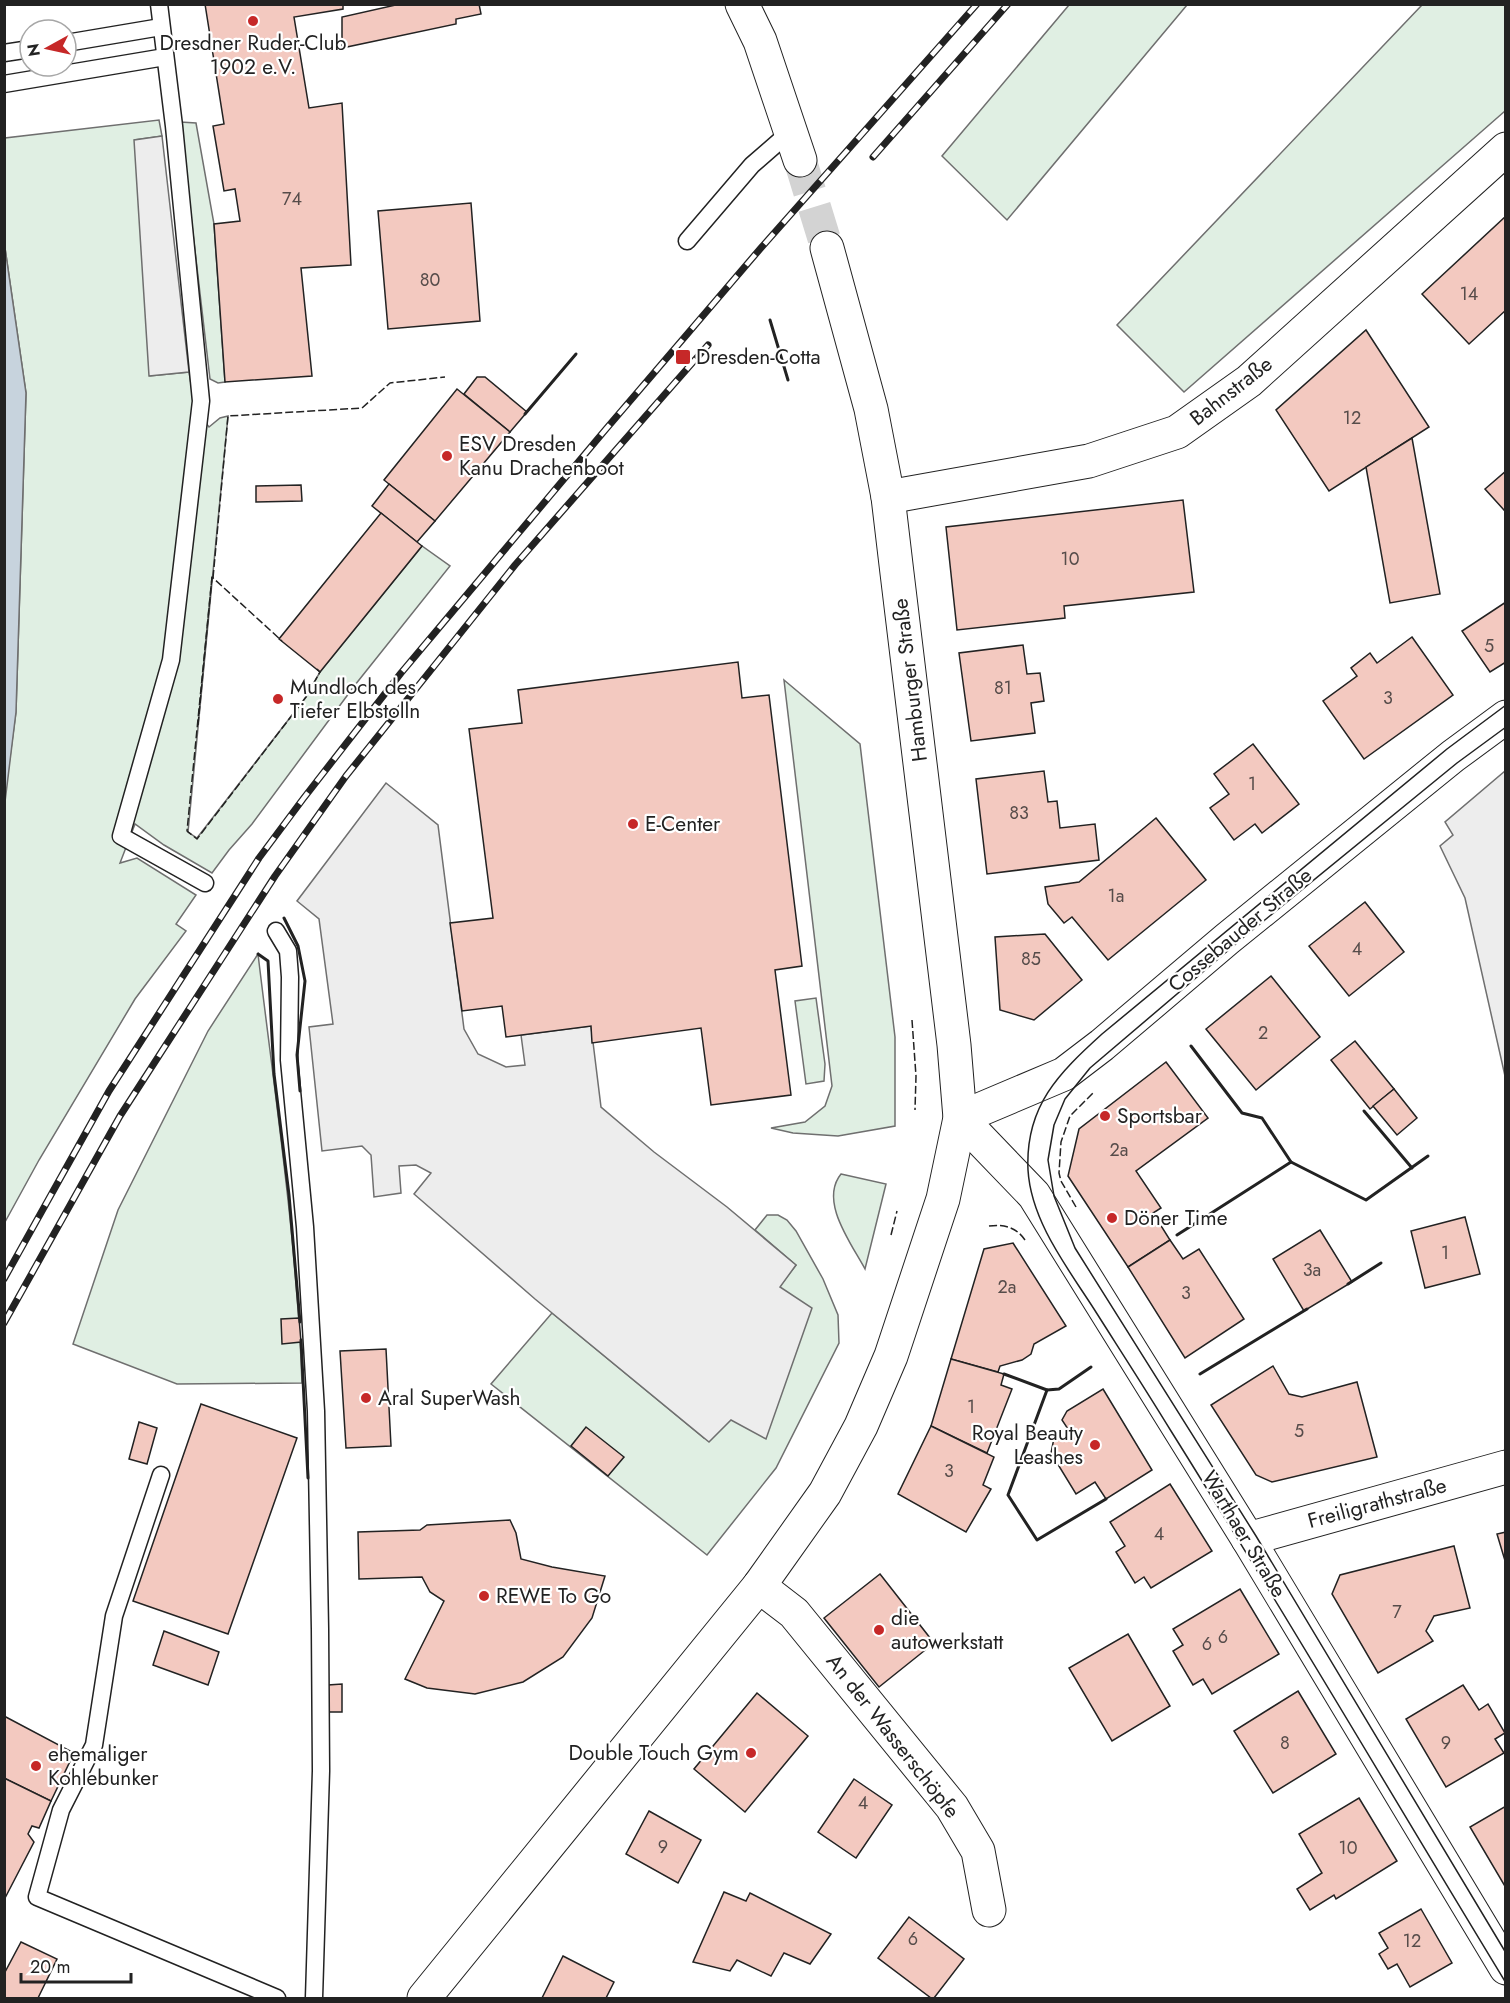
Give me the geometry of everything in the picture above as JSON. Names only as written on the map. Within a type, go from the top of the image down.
[{"type":"main road","points":[[742,4],[760,41],[796,145]]},
{"type":"main road","name":"Bahnstraße","points":[[888,497],[1089,461],[1177,432],[1249,381],[1506,148]]},
{"type":"main road","name":"Hamburger Straße","points":[[424,1998],[759,1586],[825,1493],[861,1426],[891,1356],[944,1199],[960,1118],[952,1028],[888,497],[871,409],[827,248]]},
{"type":"main road","name":"Cossebauder Straße","points":[[960,1118],[1064,1074],[1102,1045],[1227,939],[1506,717]]},
{"type":"main road","name":"Warthaer Straße","points":[[960,1118],[1034,1195],[1248,1539],[1506,1968]]},
{"type":"main road","name":"Freiligrathstraße","points":[[1248,1539],[1506,1467]]},
{"type":"main road","name":"An der Wasserschöpfe","points":[[759,1586],[794,1613],[952,1807],[978,1851],[989,1910]]},
{"type":"lane","points":[[159,4],[201,401],[171,660],[121,836],[205,883]]},
{"type":"lane","points":[[78,41],[161,27]]},
{"type":"lane","points":[[4,84],[165,57]]},
{"type":"lane","points":[[687,241],[752,165],[796,145]]},
{"type":"lane","points":[[276,931],[288,951],[289,1060],[305,1227],[316,1411],[321,1771],[314,1998]]},
{"type":"lane","points":[[162,1475],[114,1616],[94,1745],[62,1810],[37,1897],[277,1998]]},
{"type":"green space","points":[[1069,5],[1187,5],[1007,220],[942,156]]},
{"type":"green space","points":[[1422,5],[1505,5],[1505,111],[1184,392],[1117,325]]},
{"type":"green space","points":[[159,120],[162,136],[135,140],[150,376],[189,372],[195,409],[209,427],[220,418],[228,416],[188,832],[197,838],[306,697],[320,672],[422,546],[450,566],[355,685],[252,824],[212,873],[164,845],[135,824],[120,863],[137,858],[196,895],[176,924],[186,931],[135,999],[39,1160],[5,1222],[4,802],[16,712],[26,393],[5,248],[5,138]]},
{"type":"green space","points":[[180,122],[196,123],[214,224],[225,382],[218,383],[210,379]]},
{"type":"green space","points":[[784,680],[860,744],[895,1037],[895,1126],[838,1136],[793,1133],[771,1128],[805,1122],[825,1106],[832,1086]]},
{"type":"green space","points":[[258,954],[290,1222],[302,1383],[177,1384],[73,1344],[118,1210],[208,1031]]},
{"type":"green space","points":[[816,998],[825,1064],[824,1081],[806,1084],[795,1001]]},
{"type":"green space","points":[[841,1174],[886,1184],[865,1269],[845,1235],[835,1209],[835,1185]]},
{"type":"green space","points":[[767,1215],[778,1215],[787,1220],[796,1231],[823,1279],[838,1315],[839,1343],[776,1468],[707,1555],[491,1384],[552,1313],[704,1438],[779,1287],[796,1265],[755,1230]]},
{"type":"shaded area","points":[[162,136],[189,372],[149,376],[134,140]]},
{"type":"shaded area","points":[[5,248],[26,393],[16,712],[5,802]]},
{"type":"shaded area","points":[[1505,771],[1505,1076],[1465,898],[1440,846],[1453,835],[1445,822]]},
{"type":"shaded area","points":[[386,783],[438,825],[464,1029],[478,1054],[506,1067],[525,1065],[521,1035],[591,1026],[601,1107],[796,1265],[780,1287],[812,1308],[766,1439],[731,1420],[709,1442],[535,1299],[414,1194],[431,1173],[416,1165],[399,1166],[401,1193],[374,1197],[371,1155],[362,1146],[322,1151],[309,1027],[333,1024],[319,919],[297,901]]},
{"type":"building","points":[[205,4],[343,4],[343,9],[294,17],[309,108],[342,103],[351,265],[301,268],[312,376],[225,382],[214,224],[240,221],[235,189],[224,191],[213,126],[224,124]]},
{"type":"building","points":[[400,4],[479,4],[481,14],[456,19],[456,24],[342,48],[342,17]]},
{"type":"building","points":[[471,203],[480,321],[388,329],[378,211]]},
{"type":"building","points":[[1506,216],[1506,310],[1469,344],[1422,294]]},
{"type":"building","points":[[1366,330],[1429,427],[1329,491],[1276,410]]},
{"type":"building","points":[[477,377],[485,377],[527,412],[510,432],[464,394]]},
{"type":"building","name":"ESV Dresden Kanu Drachenboot","points":[[457,389],[510,432],[435,521],[384,480]]},
{"type":"building","points":[[1412,438],[1440,594],[1390,603],[1366,467]]},
{"type":"building","points":[[1506,471],[1506,509],[1504,510],[1485,489]]},
{"type":"building","points":[[389,484],[435,521],[417,542],[372,506]]},
{"type":"building","points":[[301,485],[302,501],[256,502],[256,486]]},
{"type":"building","points":[[1183,500],[1194,592],[1064,606],[1065,618],[957,630],[946,527]]},
{"type":"building","points":[[381,513],[422,546],[320,672],[279,639]]},
{"type":"building","points":[[1506,602],[1506,662],[1490,672],[1462,631]]},
{"type":"building","points":[[1412,637],[1453,695],[1364,759],[1323,701],[1357,676],[1351,668],[1370,653],[1377,663]]},
{"type":"building","points":[[1023,645],[1027,674],[1040,673],[1044,701],[1031,703],[1035,733],[971,741],[959,653]]},
{"type":"building","name":"E-Center","points":[[738,662],[742,698],[769,695],[802,966],[775,970],[791,1095],[711,1105],[701,1028],[592,1043],[591,1026],[506,1037],[502,1006],[462,1011],[450,923],[493,918],[469,729],[522,723],[518,690]]},
{"type":"building","points":[[1253,744],[1299,804],[1262,833],[1255,824],[1234,840],[1210,808],[1229,794],[1214,774]]},
{"type":"building","points":[[1044,771],[1048,802],[1057,801],[1060,828],[1095,824],[1099,860],[987,874],[976,779]]},
{"type":"building","points":[[1156,818],[1206,880],[1108,960],[1072,917],[1064,923],[1048,904],[1045,887],[1079,882]]},
{"type":"building","points":[[1365,902],[1404,952],[1349,996],[1309,946]]},
{"type":"building","points":[[1045,934],[1082,980],[1034,1020],[1000,1010],[995,937]]},
{"type":"building","points":[[1271,976],[1320,1037],[1256,1090],[1206,1029]]},
{"type":"building","points":[[1355,1041],[1394,1089],[1370,1109],[1331,1060]]},
{"type":"building","points":[[1166,1062],[1208,1118],[1136,1171],[1161,1208],[1153,1213],[1170,1240],[1128,1267],[1068,1176],[1079,1129]]},
{"type":"building","points":[[1394,1089],[1417,1118],[1397,1135],[1373,1106]]},
{"type":"building","points":[[1465,1217],[1480,1274],[1425,1288],[1411,1231]]},
{"type":"building","points":[[1320,1230],[1352,1282],[1304,1311],[1273,1259]]},
{"type":"building","points":[[1170,1240],[1183,1259],[1199,1249],[1244,1319],[1185,1358],[1128,1267]]},
{"type":"building","points":[[1013,1243],[1066,1326],[1034,1344],[1031,1354],[1022,1360],[1000,1366],[998,1372],[951,1359],[984,1249]]},
{"type":"building","points":[[299,1318],[301,1342],[282,1344],[281,1319]]},
{"type":"building","name":"Aral SuperWash","points":[[386,1349],[391,1446],[346,1448],[340,1351]]},
{"type":"building","points":[[951,1359],[1004,1374],[1001,1385],[1012,1389],[987,1453],[931,1426]]},
{"type":"building","points":[[1273,1366],[1289,1394],[1302,1397],[1357,1382],[1377,1457],[1272,1482],[1256,1475],[1211,1405]]},
{"type":"building","name":"Royal Beauty Leashes","points":[[1103,1389],[1152,1470],[1106,1499],[1095,1482],[1076,1494],[1051,1453],[1054,1438],[1068,1429],[1062,1420],[1067,1411]]},
{"type":"building","points":[[201,1404],[297,1438],[228,1634],[133,1601]]},
{"type":"building","points":[[139,1422],[157,1428],[147,1464],[129,1459]]},
{"type":"building","points":[[931,1426],[994,1457],[983,1485],[991,1489],[966,1532],[898,1494]]},
{"type":"building","points":[[586,1427],[624,1457],[608,1476],[571,1446]]},
{"type":"building","points":[[1170,1484],[1212,1551],[1151,1588],[1144,1577],[1135,1583],[1116,1552],[1125,1546],[1110,1522]]},
{"type":"building","points":[[510,1520],[516,1533],[521,1559],[605,1576],[592,1618],[563,1657],[523,1682],[475,1694],[427,1688],[405,1679],[444,1601],[430,1592],[422,1577],[359,1579],[358,1532],[420,1530],[427,1525]]},
{"type":"building","points":[[1506,1532],[1506,1564],[1497,1534]]},
{"type":"building","points":[[1454,1546],[1470,1608],[1434,1616],[1426,1631],[1433,1641],[1378,1673],[1332,1594],[1340,1575]]},
{"type":"building","name":"die autowerkstatt","points":[[880,1574],[934,1643],[879,1687],[824,1618]]},
{"type":"building","points":[[1240,1589],[1279,1654],[1212,1694],[1203,1679],[1193,1685],[1173,1651],[1183,1645],[1173,1629]]},
{"type":"building","points":[[164,1631],[219,1652],[208,1685],[153,1665]]},
{"type":"building","points":[[1128,1634],[1170,1706],[1112,1741],[1069,1668]]},
{"type":"building","points":[[342,1684],[342,1712],[329,1712],[328,1685]]},
{"type":"building","points":[[1463,1685],[1479,1710],[1488,1704],[1505,1733],[1495,1739],[1504,1753],[1446,1787],[1406,1719]]},
{"type":"building","points":[[1298,1691],[1336,1754],[1273,1793],[1234,1731]]},
{"type":"building","name":"Double Touch Gym","points":[[757,1693],[808,1736],[745,1812],[694,1769]]},
{"type":"building","name":"ehemaliger Kohlebunker","points":[[4,1716],[74,1753],[51,1801],[4,1778]]},
{"type":"building","points":[[4,1778],[51,1801],[39,1828],[32,1826],[28,1834],[34,1842],[4,1900]]},
{"type":"building","points":[[854,1779],[892,1805],[856,1858],[818,1832]]},
{"type":"building","points":[[1359,1798],[1397,1861],[1336,1899],[1334,1895],[1310,1910],[1297,1889],[1322,1873],[1299,1834]]},
{"type":"building","points":[[1506,1806],[1506,1888],[1470,1827]]},
{"type":"building","points":[[649,1811],[701,1840],[678,1883],[626,1854]]},
{"type":"building","points":[[724,1892],[746,1901],[750,1893],[831,1934],[810,1964],[784,1953],[771,1976],[737,1960],[730,1971],[693,1962]]},
{"type":"building","points":[[1421,1909],[1452,1963],[1410,1987],[1397,1964],[1388,1969],[1379,1954],[1388,1948],[1379,1933]]},
{"type":"building","points":[[909,1917],[964,1959],[934,1998],[878,1958]]},
{"type":"building","points":[[21,1942],[57,1959],[38,1998],[4,1998],[4,1974]]},
{"type":"building","points":[[563,1956],[614,1982],[606,1998],[542,1998]]},
{"type":"tunnel","points":[[800,160],[827,248]]},
{"type":"tram line","points":[[1506,705],[1447,749],[1086,1048],[1059,1077],[1039,1109],[1032,1127],[1028,1170],[1036,1207],[1052,1243],[1214,1499],[1506,1983]]},
{"type":"tram line","points":[[1506,727],[1457,763],[1244,937],[1090,1068],[1065,1099],[1054,1125],[1048,1160],[1054,1196],[1075,1248],[1256,1536],[1506,1953]]},
{"type":"railway","points":[[4,1279],[109,1091],[259,858],[303,799],[401,673],[606,429],[760,249],[977,4]]},
{"type":"railway","points":[[873,157],[1008,4]]},
{"type":"railway","points":[[4,1323],[120,1116],[275,876],[346,776],[515,565],[708,345]]},
{"type":"fence","points":[[213,578],[228,416],[362,408],[390,383],[445,377]]},
{"type":"fence","points":[[212,577],[187,831],[197,839],[306,697],[320,672],[317,669]]},
{"type":"fence","points":[[198,725],[212,577],[282,641]]},
{"type":"fence","points":[[912,1020],[916,1076],[915,1110]]},
{"type":"fence","points":[[1076,1207],[1059,1173],[1061,1142],[1070,1116],[1094,1092]]},
{"type":"fence","points":[[891,1235],[897,1211]]},
{"type":"fence","points":[[989,1226],[1009,1227],[1025,1240]]},
{"type":"wall","points":[[770,320],[788,380]]},
{"type":"wall","points":[[525,414],[576,354]]},
{"type":"wall","points":[[284,918],[298,946],[305,981],[297,1055],[300,1091]]},
{"type":"wall","points":[[258,954],[268,961],[274,1074],[289,1195],[300,1322]]},
{"type":"wall","points":[[1191,1046],[1242,1113],[1262,1118],[1291,1162],[1366,1200],[1428,1156]]},
{"type":"wall","points":[[1364,1111],[1412,1168]]},
{"type":"wall","points":[[1177,1235],[1291,1162]]},
{"type":"wall","points":[[1348,1284],[1381,1263]]},
{"type":"wall","points":[[1200,1374],[1307,1309]]},
{"type":"wall","points":[[301,1340],[308,1478]]},
{"type":"wall","points":[[1004,1374],[1047,1390],[1059,1389],[1091,1367]]},
{"type":"wall","points":[[1047,1390],[1008,1495],[1037,1540],[1106,1499]]},
{"type":"place","name":"Dresdner Ruder-Club 1902 e.V.","points":[[253,21]]},
{"type":"place","name":"Dresden-Cotta","points":[[683,357]]},
{"type":"place","name":"ESV Dresden Kanu Drachenboot","points":[[447,456]]},
{"type":"place","name":"Mundloch des Tiefer Elbstolln","points":[[278,699]]},
{"type":"place","name":"E-Center","points":[[633,824]]},
{"type":"place","name":"Sportsbar","points":[[1105,1116]]},
{"type":"place","name":"Döner Time","points":[[1112,1218]]},
{"type":"place","name":"Aral SuperWash","points":[[366,1398]]},
{"type":"place","name":"Royal Beauty Leashes","points":[[1095,1445]]},
{"type":"place","name":"REWE To Go","points":[[484,1596]]},
{"type":"place","name":"die autowerkstatt","points":[[879,1630]]},
{"type":"place","name":"Double Touch Gym","points":[[751,1753]]},
{"type":"place","name":"ehemaliger Kohlebunker","points":[[36,1766]]}]
